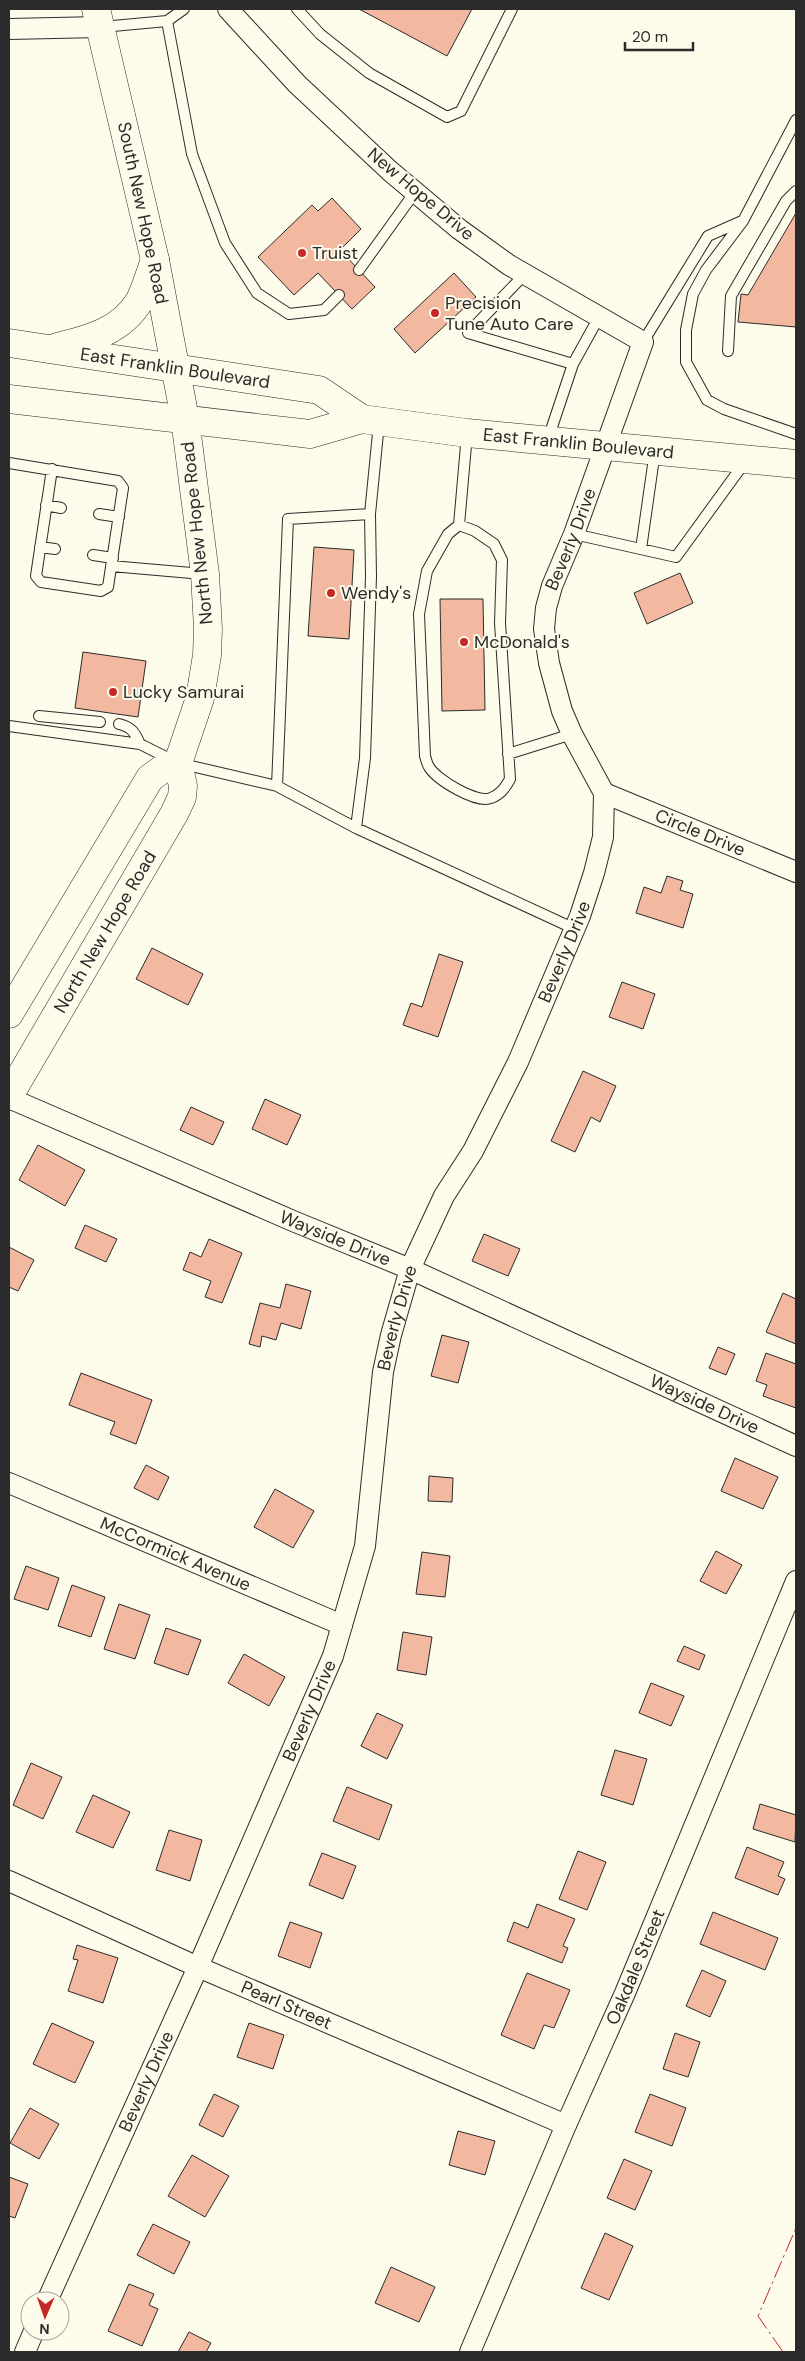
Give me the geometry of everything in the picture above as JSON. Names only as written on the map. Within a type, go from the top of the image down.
[{"type":"main road","name":"South New Hope Road","points":[[98,18],[155,260],[185,419]]},
{"type":"main road","points":[[46,349],[84,341],[108,332],[125,318],[140,300],[155,260]]},
{"type":"main road","name":"East Franklin Boulevard","points":[[9,343],[319,390],[370,420]]},
{"type":"main road","name":"East Franklin Boulevard","points":[[9,399],[310,434],[370,420],[467,433],[796,464]]},
{"type":"main road","name":"North New Hope Road","points":[[9,1097],[174,814],[182,797],[183,786],[178,763],[200,698],[207,656],[208,629],[205,574],[185,419]]},
{"type":"main road","points":[[9,1012],[150,778],[164,768],[178,763]]},
{"type":"street","name":"New Hope Drive","points":[[228,9],[297,84],[415,192],[460,229],[525,274],[644,342]]},
{"type":"street","points":[[9,29],[98,18]]},
{"type":"street","name":"Beverly Drive","points":[[52,2291],[198,1967],[329,1665],[365,1546],[383,1372],[391,1335],[410,1269],[444,1196],[473,1151],[518,1062],[575,929],[594,873],[603,837],[604,794],[562,711],[549,663],[544,629],[546,608],[552,586],[574,534],[604,445],[644,342]]},
{"type":"street","name":"Circle Drive","points":[[604,794],[796,872]]},
{"type":"street","name":"Wayside Drive","points":[[9,1097],[284,1218],[410,1269],[796,1446]]},
{"type":"street","name":"McCormick Avenue","points":[[9,1484],[342,1625]]},
{"type":"street","name":"Oakdale Street","points":[[470,2352],[566,2125],[629,1984],[796,1581]]},
{"type":"street","name":"Pearl Street","points":[[9,1881],[198,1967],[566,2125]]},
{"type":"lane","points":[[98,18],[167,21],[184,9]]},
{"type":"lane","points":[[297,9],[320,34],[369,73],[447,117],[460,111],[512,9]]},
{"type":"lane","points":[[167,21],[192,154],[225,244],[257,293],[288,314],[324,310],[339,295]]},
{"type":"lane","points":[[796,120],[743,221],[706,270],[694,294],[686,330],[686,362],[707,400],[724,410],[796,434]]},
{"type":"lane","points":[[728,351],[731,296],[786,201],[796,191]]},
{"type":"lane","points":[[359,270],[415,192]]},
{"type":"lane","points":[[644,342],[708,236],[743,221]]},
{"type":"lane","points":[[525,274],[468,333],[573,364]]},
{"type":"lane","points":[[548,440],[573,364],[600,317]]},
{"type":"lane","points":[[356,828],[365,758],[370,606],[370,420]]},
{"type":"lane","points":[[459,525],[475,531],[494,544],[502,560],[500,622],[510,778],[504,790],[490,799],[475,798],[449,785],[429,768],[425,756],[419,614],[427,571],[448,534],[459,525],[467,433]]},
{"type":"lane","points":[[640,549],[655,450]]},
{"type":"lane","points":[[574,534],[676,557],[747,459]]},
{"type":"lane","points":[[9,463],[52,469],[118,480],[123,488],[119,517],[108,587],[101,591],[41,582],[36,576],[52,469]]},
{"type":"lane","points":[[46,505],[61,508]]},
{"type":"lane","points":[[99,514],[119,517]]},
{"type":"lane","points":[[277,786],[288,520],[370,514]]},
{"type":"lane","points":[[40,547],[55,549]]},
{"type":"lane","points":[[93,555],[112,562],[205,574]]},
{"type":"lane","points":[[38,716],[100,722]]},
{"type":"lane","points":[[120,724],[128,726],[134,731],[140,744]]},
{"type":"lane","points":[[9,726],[140,744],[178,763],[277,786],[356,828],[575,929]]},
{"type":"lane","points":[[508,754],[572,734]]},
{"type":"building","points":[[359,9],[472,9],[447,56]]},
{"type":"building","name":"Truist","points":[[332,198],[361,229],[340,250],[375,287],[352,309],[318,273],[294,295],[258,257],[312,205],[318,211]]},
{"type":"building","points":[[796,213],[796,327],[738,322],[741,294],[748,295]]},
{"type":"building","name":"Precision Tune Auto Care","points":[[454,273],[476,297],[415,353],[394,329]]},
{"type":"building","name":"Wendy's","points":[[314,547],[354,550],[349,639],[308,636]]},
{"type":"building","points":[[680,573],[693,603],[647,624],[634,593]]},
{"type":"building","points":[[440,599],[483,599],[485,710],[442,711]]},
{"type":"building","points":[[83,652],[146,661],[138,717],[75,708]]},
{"type":"building","points":[[667,876],[683,881],[680,890],[693,894],[683,928],[636,913],[644,887],[661,893]]},
{"type":"building","points":[[152,948],[203,974],[188,1005],[136,979]]},
{"type":"building","points":[[439,954],[463,962],[438,1037],[403,1025],[411,1003],[422,1007]]},
{"type":"building","points":[[622,982],[655,994],[643,1029],[609,1017]]},
{"type":"building","points":[[583,1071],[616,1086],[600,1122],[591,1117],[575,1152],[551,1141]]},
{"type":"building","points":[[265,1099],[301,1115],[287,1145],[252,1129]]},
{"type":"building","points":[[191,1107],[224,1122],[213,1145],[180,1130]]},
{"type":"building","points":[[38,1145],[85,1170],[65,1206],[19,1180]]},
{"type":"building","points":[[85,1225],[117,1239],[106,1262],[75,1248]]},
{"type":"building","points":[[484,1234],[520,1249],[508,1276],[472,1261]]},
{"type":"building","points":[[209,1239],[242,1253],[222,1303],[205,1297],[211,1281],[183,1270],[190,1252],[201,1257]]},
{"type":"building","points":[[9,1247],[34,1260],[18,1291],[9,1287]]},
{"type":"building","points":[[286,1284],[311,1291],[301,1329],[281,1323],[276,1340],[262,1336],[260,1347],[249,1344],[260,1303],[280,1308]]},
{"type":"building","points":[[783,1293],[796,1299],[796,1344],[766,1332]]},
{"type":"building","points":[[442,1335],[469,1342],[458,1383],[431,1376]]},
{"type":"building","points":[[718,1347],[735,1354],[726,1375],[709,1368]]},
{"type":"building","points":[[766,1353],[796,1364],[796,1408],[763,1396],[767,1385],[756,1381]]},
{"type":"building","points":[[81,1373],[152,1400],[136,1444],[110,1434],[115,1422],[69,1405]]},
{"type":"building","points":[[735,1458],[778,1477],[763,1509],[721,1491]]},
{"type":"building","points":[[146,1465],[169,1477],[158,1500],[134,1488]]},
{"type":"building","points":[[429,1476],[453,1478],[452,1502],[428,1501]]},
{"type":"building","points":[[275,1489],[314,1511],[293,1548],[254,1527]]},
{"type":"building","points":[[716,1551],[742,1565],[726,1594],[700,1581]]},
{"type":"building","points":[[422,1552],[450,1556],[445,1597],[416,1594]]},
{"type":"building","points":[[26,1566],[59,1578],[48,1610],[14,1599]]},
{"type":"building","points":[[72,1585],[105,1597],[91,1637],[58,1626]]},
{"type":"building","points":[[119,1604],[150,1615],[135,1659],[104,1649]]},
{"type":"building","points":[[166,1628],[201,1640],[188,1675],[154,1663]]},
{"type":"building","points":[[403,1632],[432,1637],[426,1675],[397,1670]]},
{"type":"building","points":[[684,1646],[705,1655],[699,1670],[677,1661]]},
{"type":"building","points":[[244,1654],[285,1677],[269,1706],[228,1683]]},
{"type":"building","points":[[651,1683],[684,1696],[671,1726],[639,1713]]},
{"type":"building","points":[[377,1713],[403,1725],[387,1759],[361,1746]]},
{"type":"building","points":[[615,1750],[647,1759],[633,1805],[601,1795]]},
{"type":"building","points":[[31,1763],[62,1777],[43,1819],[13,1805]]},
{"type":"building","points":[[347,1787],[392,1805],[379,1840],[333,1821]]},
{"type":"building","points":[[93,1795],[130,1812],[113,1848],[76,1832]]},
{"type":"building","points":[[760,1804],[796,1815],[795,1842],[753,1829]]},
{"type":"building","points":[[169,1830],[202,1840],[190,1881],[156,1870]]},
{"type":"building","points":[[747,1847],[784,1862],[778,1876],[785,1879],[778,1895],[735,1878]]},
{"type":"building","points":[[578,1851],[606,1862],[587,1910],[559,1899]]},
{"type":"building","points":[[322,1853],[356,1866],[343,1899],[309,1885]]},
{"type":"building","points":[[537,1904],[575,1919],[563,1946],[568,1948],[562,1963],[507,1941],[514,1922],[528,1928]]},
{"type":"building","points":[[713,1912],[778,1938],[765,1970],[700,1944]]},
{"type":"building","points":[[290,1922],[322,1933],[310,1968],[278,1956]]},
{"type":"building","points":[[77,1945],[118,1958],[103,2003],[68,1991],[78,1960],[73,1959]]},
{"type":"building","points":[[702,1970],[726,1981],[710,2017],[686,2006]]},
{"type":"building","points":[[527,1973],[570,1990],[554,2028],[544,2025],[534,2049],[501,2035]]},
{"type":"building","points":[[52,2023],[94,2042],[75,2083],[33,2064]]},
{"type":"building","points":[[249,2023],[284,2035],[273,2069],[237,2057]]},
{"type":"building","points":[[675,2033],[700,2042],[688,2077],[663,2069]]},
{"type":"building","points":[[214,2094],[239,2106],[223,2137],[199,2125]]},
{"type":"building","points":[[650,2094],[686,2108],[672,2146],[635,2132]]},
{"type":"building","points":[[30,2108],[59,2124],[39,2159],[10,2143]]},
{"type":"building","points":[[458,2131],[495,2141],[485,2175],[449,2165]]},
{"type":"building","points":[[192,2155],[229,2176],[205,2217],[168,2196]]},
{"type":"building","points":[[624,2159],[652,2171],[635,2210],[607,2198]]},
{"type":"building","points":[[9,2177],[28,2184],[15,2218],[9,2216]]},
{"type":"building","points":[[153,2224],[190,2242],[174,2274],[137,2255]]},
{"type":"building","points":[[605,2233],[633,2246],[609,2300],[581,2288]]},
{"type":"building","points":[[391,2267],[435,2287],[419,2322],[375,2303]]},
{"type":"building","points":[[129,2284],[154,2294],[149,2305],[158,2309],[142,2346],[108,2331]]},
{"type":"building","points":[[189,2332],[211,2343],[206,2352],[178,2352]]},
{"type":"power","points":[[783,2352],[758,2316],[796,2228]]},
{"type":"place","name":"Truist","points":[[302,253]]},
{"type":"place","name":"Precision Tune Auto Care","points":[[435,313]]},
{"type":"place","name":"Wendy's","points":[[331,593]]},
{"type":"place","name":"McDonald's","points":[[464,642]]},
{"type":"place","name":"Lucky Samurai","points":[[113,692]]}]
